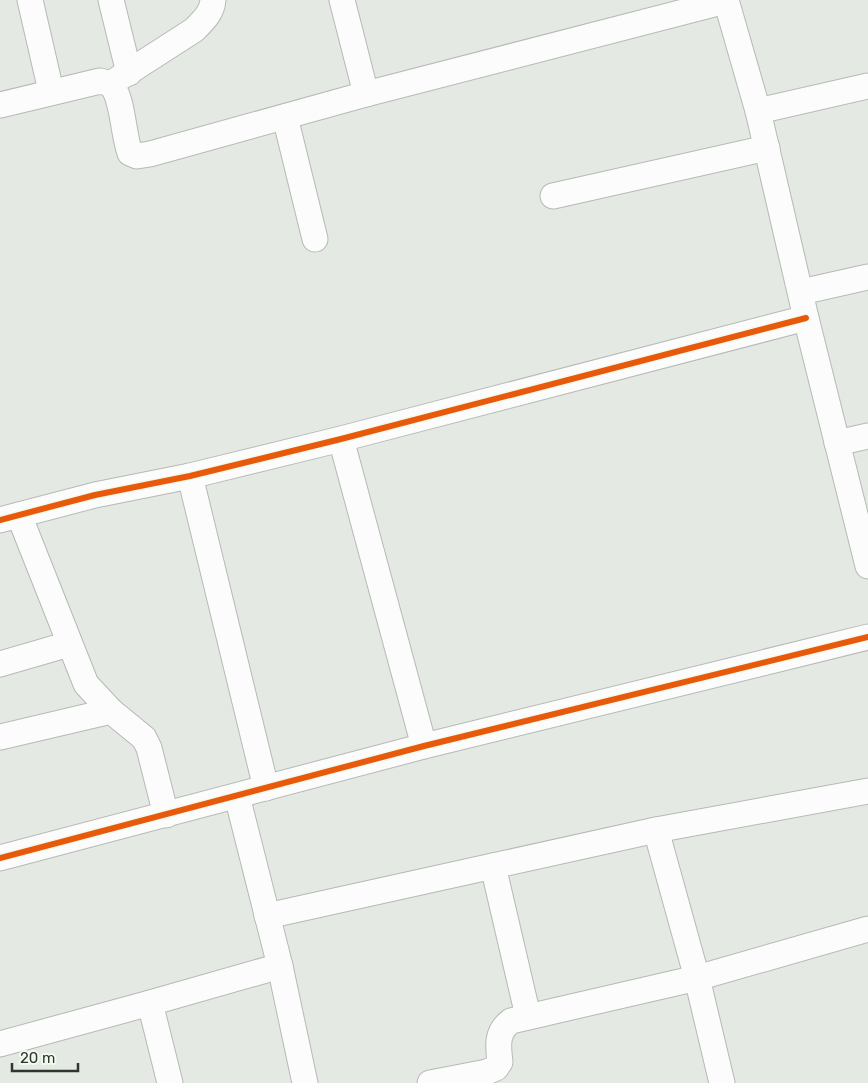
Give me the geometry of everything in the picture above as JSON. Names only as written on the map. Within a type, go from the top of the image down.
[{"type":"street","points":[[30,0],[51,91]]},
{"type":"street","points":[[111,0],[119,78],[117,94],[126,142],[130,153],[138,156],[726,0],[758,111],[806,318],[868,566]]},
{"type":"street","points":[[0,105],[51,91],[119,78],[194,30],[206,19],[213,0]]},
{"type":"street","points":[[342,0],[366,94]]},
{"type":"street","points":[[758,111],[868,86]]},
{"type":"street","points":[[285,117],[315,238]]},
{"type":"street","points":[[552,196],[767,148]]},
{"type":"street","points":[[800,292],[868,277]]},
{"type":"street","points":[[166,815],[150,748],[144,738],[111,711],[86,684],[10,517],[95,495],[190,476],[341,439],[806,318]]},
{"type":"street","points":[[837,443],[868,436]]},
{"type":"street","points":[[341,439],[424,746]]},
{"type":"street","points":[[190,476],[266,788]]},
{"type":"street","points":[[0,858],[424,746],[868,637]]},
{"type":"street","points":[[0,664],[69,644]]},
{"type":"street","points":[[0,737],[111,711]]},
{"type":"street","points":[[267,916],[656,830],[868,791]]},
{"type":"street","points":[[237,796],[280,966],[305,1083]]},
{"type":"street","points":[[656,830],[697,978],[722,1083]]},
{"type":"street","points":[[493,866],[528,1016]]},
{"type":"street","points":[[430,1083],[487,1072],[496,1068],[500,1062],[499,1035],[502,1027],[511,1021],[697,978],[868,929]]},
{"type":"street","points":[[0,1044],[280,966]]},
{"type":"street","points":[[150,1003],[170,1083]]},
{"type":"cycle path","points":[[0,520],[95,495],[190,476],[341,439],[806,318]]},
{"type":"cycle path","points":[[0,858],[424,746],[868,637]]}]
